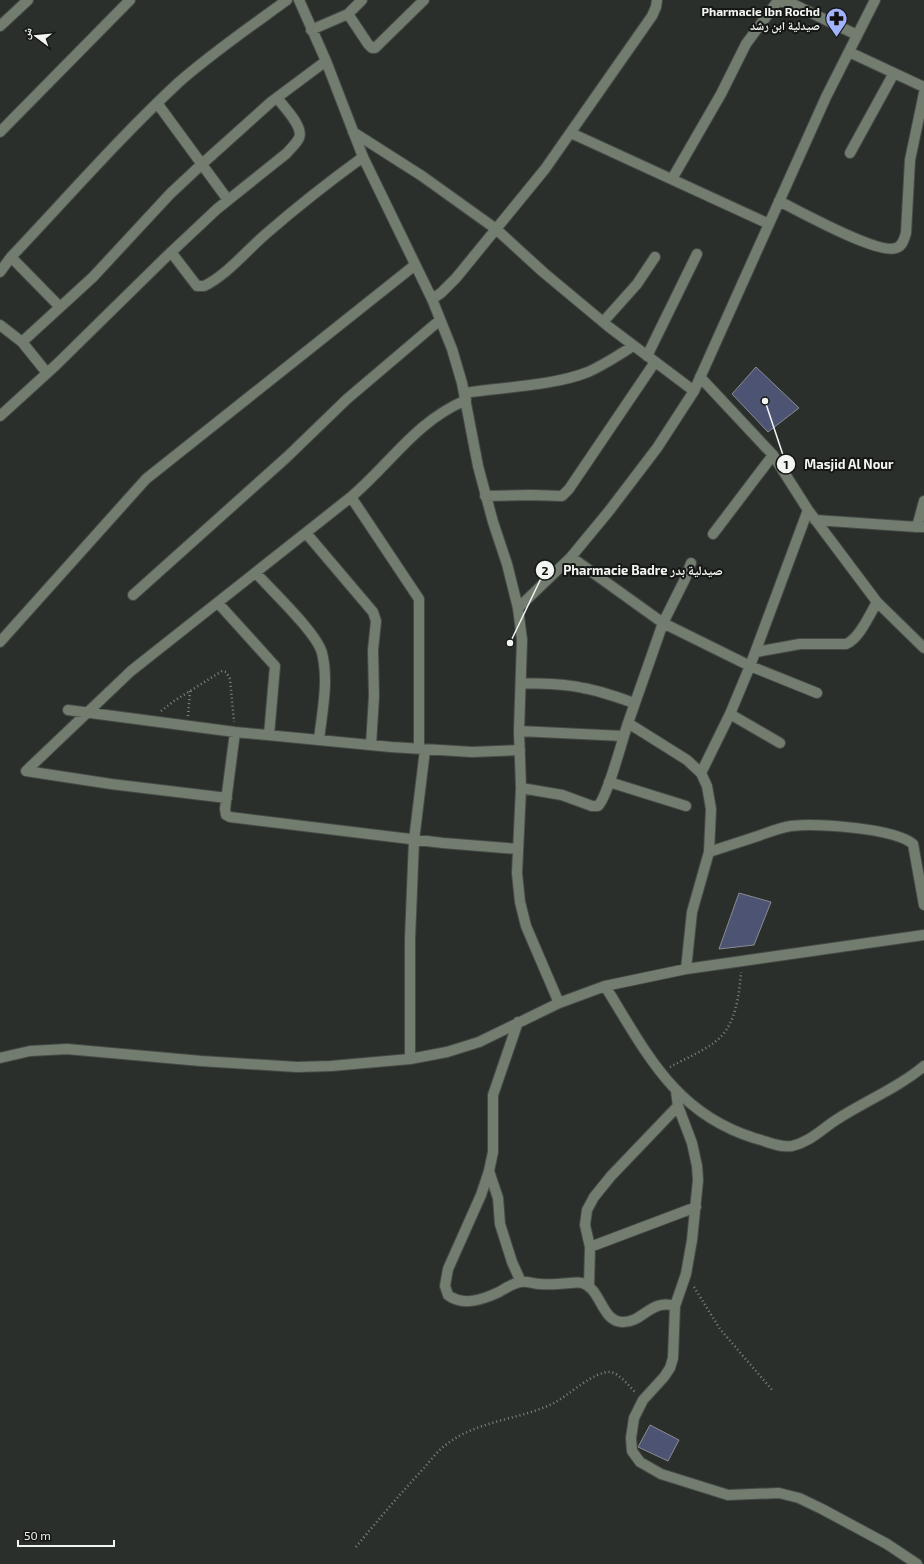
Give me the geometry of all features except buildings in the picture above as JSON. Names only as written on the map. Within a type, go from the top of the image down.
[{"type":"street","points":[[0,26],[28,0]]},
{"type":"street","points":[[0,132],[130,0]]},
{"type":"street","points":[[0,272],[11,257],[132,128],[179,82],[224,46],[287,0]]},
{"type":"street","points":[[299,0],[326,61],[363,157],[432,299],[452,349],[465,397],[485,496],[507,564],[518,608],[522,640],[519,731],[521,788],[518,887],[526,926],[559,1003]]},
{"type":"street","points":[[311,30],[348,14],[362,0]]},
{"type":"street","points":[[348,14],[368,44],[372,48],[375,48],[424,0]]},
{"type":"street","points":[[432,299],[441,293],[456,278],[545,169],[652,16],[657,0]]},
{"type":"street","points":[[518,608],[571,557],[624,492],[657,448],[694,390],[826,97],[875,0]]},
{"type":"street","points":[[672,179],[721,94],[746,44],[777,2],[793,4],[857,35]]},
{"type":"street","points":[[849,52],[924,87]]},
{"type":"street","points":[[22,342],[93,277],[170,194],[202,164],[277,98],[326,61]]},
{"type":"street","points":[[850,153],[894,73]]},
{"type":"street","points":[[779,201],[868,244],[890,250],[897,248],[901,245],[906,233],[910,160],[924,93]]},
{"type":"street","points":[[0,416],[47,373],[171,252],[228,200],[287,153],[298,140],[300,130],[277,98]]},
{"type":"street","points":[[157,103],[228,200]]},
{"type":"street","points":[[353,132],[422,176],[496,229],[543,272],[603,322],[633,346],[694,390]]},
{"type":"street","points":[[571,133],[769,224]]},
{"type":"street","points":[[171,252],[197,286],[204,286],[221,275],[267,232],[363,157]]},
{"type":"street","points":[[485,496],[531,494],[562,496],[570,488],[651,359],[697,254]]},
{"type":"street","points":[[11,257],[60,308]]},
{"type":"street","points":[[603,322],[637,284],[655,257]]},
{"type":"street","points":[[0,642],[146,480],[415,265]]},
{"type":"street","points":[[133,595],[287,457],[357,391],[440,320]]},
{"type":"street","points":[[0,325],[22,342],[47,373]]},
{"type":"street","points":[[227,798],[111,784],[26,771],[86,712],[131,671],[352,497],[380,471],[407,440],[422,426],[465,397],[572,377],[598,368],[633,346]]},
{"type":"street","points":[[700,377],[773,455],[815,520],[877,602],[924,648]]},
{"type":"street","points":[[713,534],[773,455]]},
{"type":"street","points":[[352,497],[419,599],[422,750],[414,840],[410,939],[410,1059]]},
{"type":"street","points":[[815,520],[921,527],[924,501]]},
{"type":"street","points":[[701,773],[730,714],[756,652],[808,510]]},
{"type":"street","points":[[306,533],[373,612],[376,618],[373,650],[374,696],[371,745]]},
{"type":"street","points":[[571,557],[663,623],[750,666],[817,692]]},
{"type":"street","points":[[521,788],[562,796],[596,806],[598,806],[602,801],[634,703],[663,623],[685,579],[691,563]]},
{"type":"street","points":[[256,573],[304,625],[322,652],[324,675],[319,740]]},
{"type":"street","points":[[756,652],[800,644],[841,645],[851,642],[858,634],[877,602]]},
{"type":"street","points":[[218,603],[275,666],[269,735]]},
{"type":"street","points":[[521,683],[558,684],[582,687],[634,703]]},
{"type":"street","points":[[68,710],[235,732],[422,750],[472,752],[520,750]]},
{"type":"street","points":[[730,714],[780,743]]},
{"type":"street","points":[[628,723],[687,760],[701,773],[708,791],[711,809],[708,852],[692,912],[686,969]]},
{"type":"street","points":[[519,731],[623,736]]},
{"type":"street","points":[[235,732],[225,812],[228,816],[233,818],[414,840],[518,849]]},
{"type":"street","points":[[609,782],[686,806]]},
{"type":"street","points":[[708,852],[774,830],[791,826],[808,825],[869,830],[901,837],[913,844],[924,905]]},
{"type":"street","points":[[0,1058],[30,1051],[67,1049],[200,1061],[296,1066],[331,1066],[410,1059],[460,1049],[479,1042],[559,1003],[605,986],[686,969],[924,934]]},
{"type":"street","points":[[605,986],[660,1072],[676,1091],[694,1108],[717,1122],[750,1136],[781,1146],[791,1146],[808,1140],[837,1120],[911,1077],[924,1066]]},
{"type":"street","points":[[518,1022],[494,1094],[493,1152],[489,1171],[481,1195],[448,1269],[445,1278],[445,1289],[450,1297],[459,1301],[467,1302],[491,1296],[521,1282],[552,1284],[582,1283],[589,1287],[602,1306],[612,1317],[617,1321],[623,1322],[632,1320],[653,1307],[670,1304],[675,1306]]},
{"type":"street","points":[[676,1091],[678,1106],[692,1143],[697,1166],[698,1180],[692,1240],[686,1274],[675,1306],[673,1358],[670,1368],[664,1377],[643,1400],[634,1418],[631,1438],[632,1451],[640,1462],[648,1468],[661,1474],[728,1494],[779,1493],[799,1498],[887,1544],[917,1564]]},
{"type":"street","points":[[589,1287],[590,1247],[585,1225],[587,1210],[594,1197],[611,1176],[678,1106]]},
{"type":"street","points":[[489,1171],[498,1198],[500,1224],[521,1282]]},
{"type":"street","points":[[590,1247],[696,1207]]},
{"type":"path","points":[[150,721],[174,701],[222,671],[226,672],[230,679],[235,732]]},
{"type":"path","points":[[186,725],[190,691]]},
{"type":"path","points":[[660,1072],[715,1042],[723,1034],[734,1016],[738,998],[741,961]]},
{"type":"path","points":[[686,1274],[720,1329],[773,1391]]},
{"type":"path","points":[[356,1547],[412,1481],[446,1444],[461,1435],[473,1429],[525,1415],[555,1403],[582,1384],[602,1374],[610,1372],[616,1375],[643,1400]]},
{"type":"place","name":"Pharmacie Ibn Rochd صيدلية ابن رشد","points":[[836,38]]},
{"type":"place","name":"Masjid Al Nour","points":[[765,401]]},
{"type":"place","name":"Pharmacie Badre صيدلية بدر","points":[[510,643]]}]
